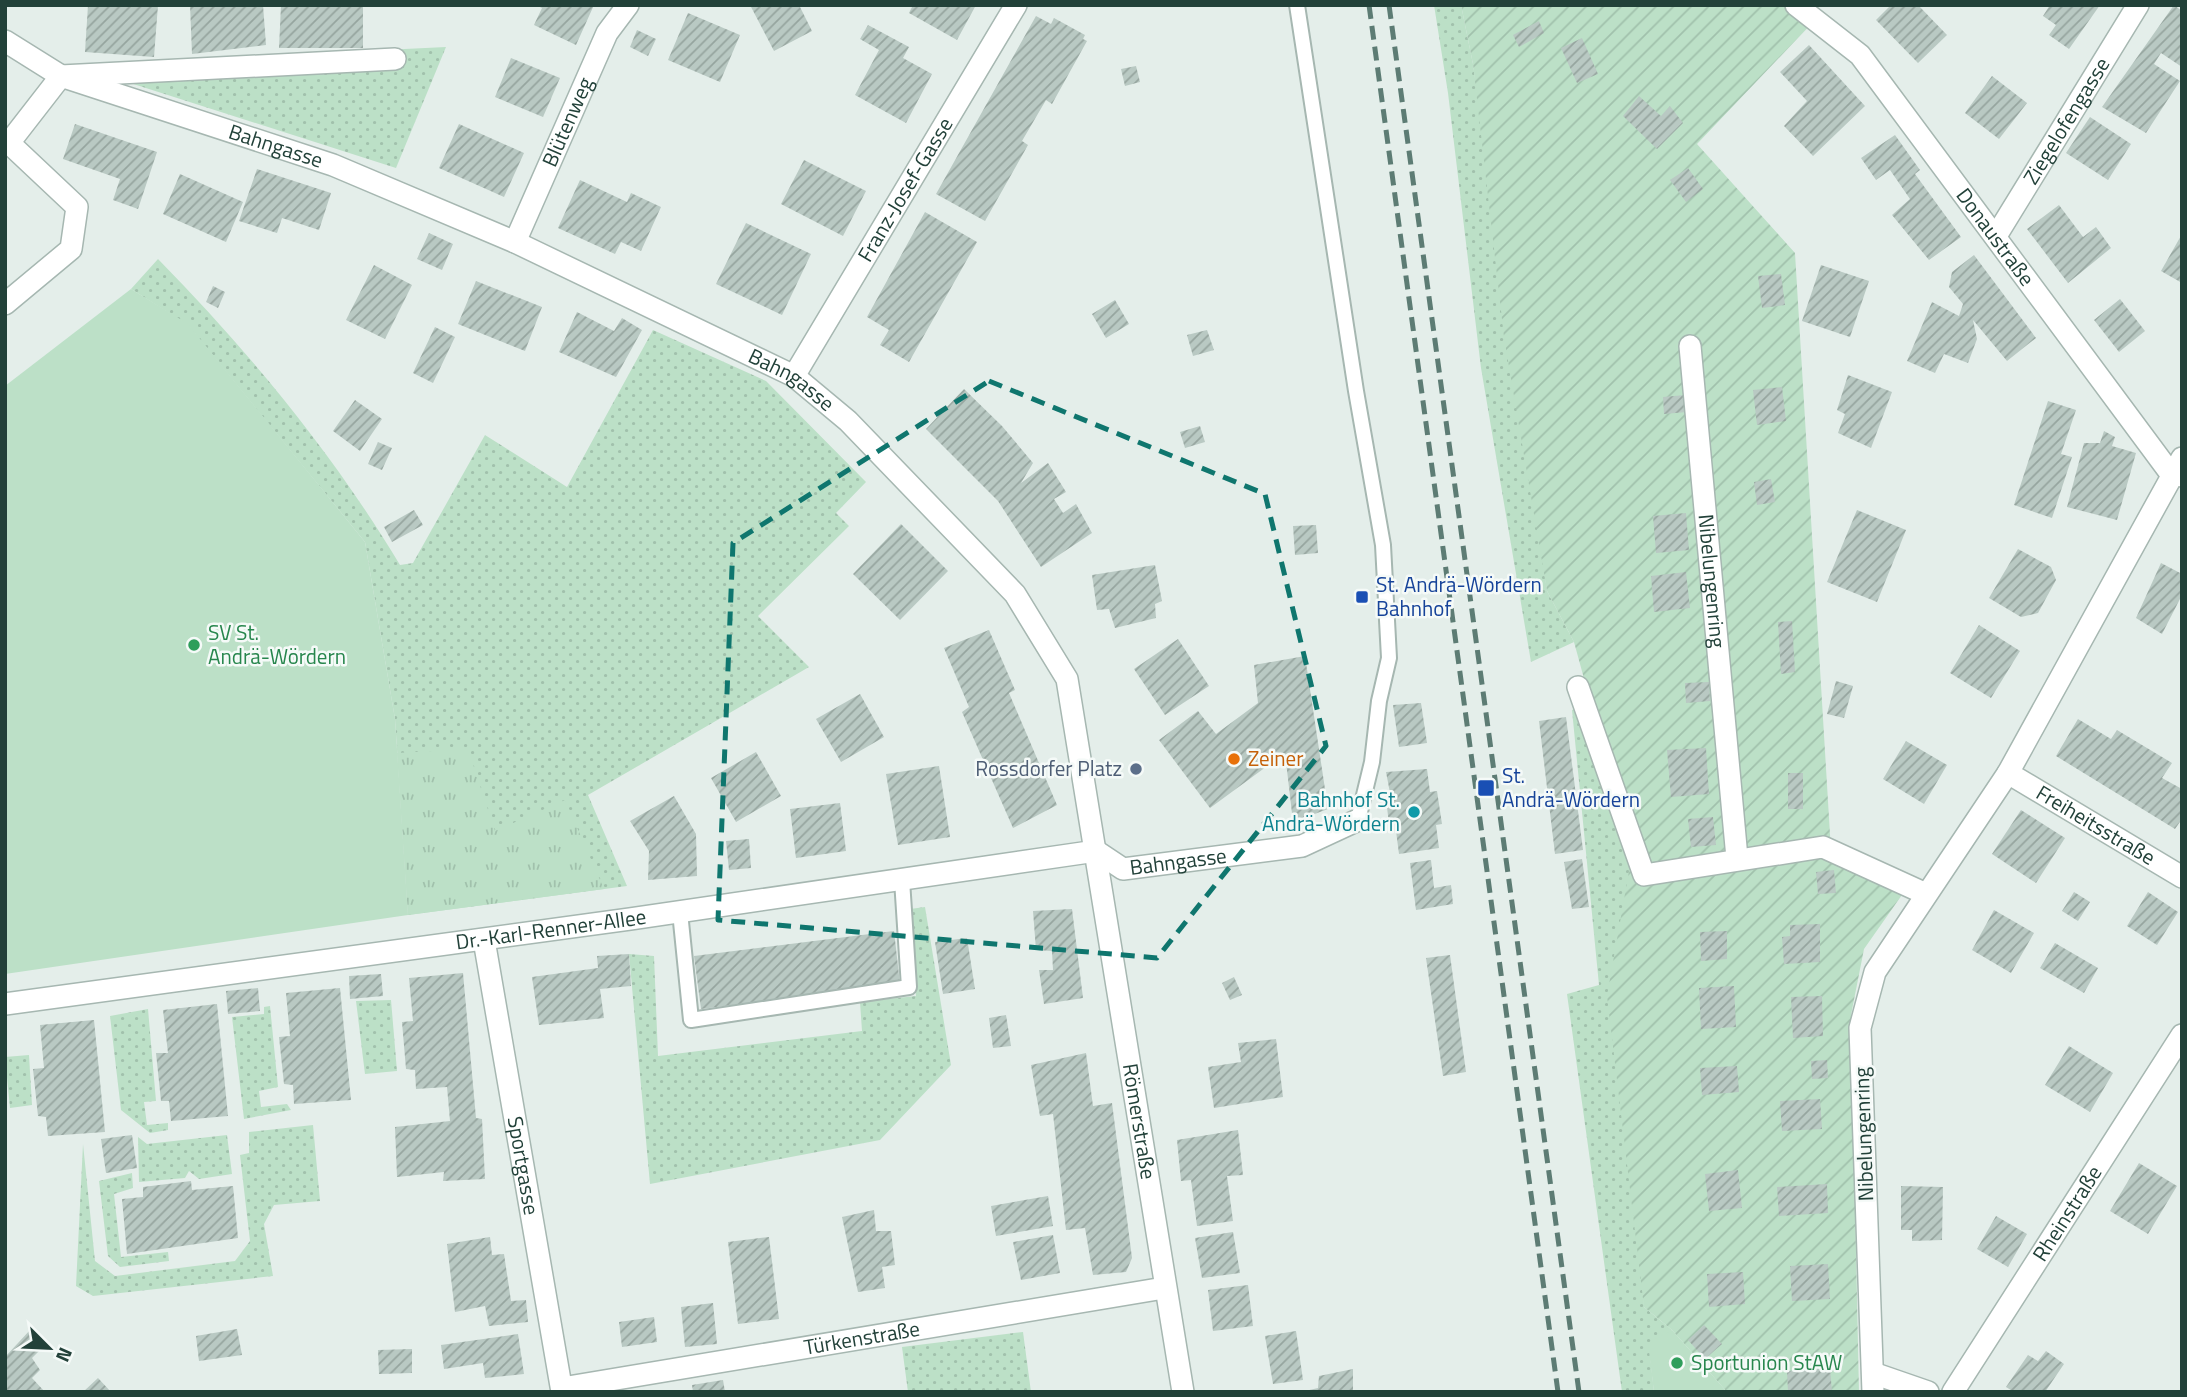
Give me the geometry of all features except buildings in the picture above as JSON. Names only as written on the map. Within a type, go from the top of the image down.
[{"type":"street","name":"Blütenweg","points":[[515,242],[607,33],[628,5]]},
{"type":"street","name":"Franz-Josef-Gasse","points":[[794,376],[1016,5]]},
{"type":"street","name":"Donaustraße","points":[[1797,5],[1860,55],[1996,236],[2178,469]]},
{"type":"street","name":"Ziegelofengasse","points":[[1996,236],[2138,5]]},
{"type":"street","name":"Bahngasse","points":[[5,41],[61,76],[333,164],[515,242],[794,376],[848,421],[1015,594],[1067,679],[1096,852],[1123,869],[1302,846],[1358,820]]},
{"type":"street","points":[[5,304],[71,249],[77,207],[9,144],[61,76],[395,59]]},
{"type":"street","name":"Nibelungenring","points":[[1690,345],[1737,858]]},
{"type":"street","name":"Nibelungenring","points":[[1873,1382],[1860,1028],[1875,972],[2008,773],[2178,469]]},
{"type":"street","points":[[1578,687],[1644,875],[1823,846],[1926,894]]},
{"type":"street","name":"Freiheitsstraße","points":[[2008,773],[2182,877]]},
{"type":"street","name":"Dr.-Karl-Renner-Allee","points":[[5,1004],[484,940],[1096,852]]},
{"type":"street","name":"Römerstraße","points":[[1096,852],[1164,1288],[1183,1392]]},
{"type":"street","name":"Sportgasse","points":[[484,940],[562,1390]]},
{"type":"street","name":"Rheinstraße","points":[[1953,1392],[2182,1035]]},
{"type":"street","name":"Türkenstraße","points":[[562,1390],[1164,1288]]},
{"type":"street","points":[[1873,1382],[1928,1392]]},
{"type":"lane","points":[[1297,5],[1356,391],[1383,545],[1389,658],[1379,701],[1372,762],[1358,820]]},
{"type":"lane","points":[[680,912],[691,1020],[909,987],[902,880]]},
{"type":"highlighted area","points":[[989,381],[1265,494],[1326,746],[1157,958],[718,920],[733,543]]},
{"type":"green space","points":[[1434,5],[1461,5],[1473,64],[1547,591],[1574,642],[1531,662],[1481,368],[1448,93]]},
{"type":"green space","points":[[1461,5],[1798,5],[1815,20],[1697,144],[1795,253],[1831,851],[1904,892],[1864,949],[1851,1015],[1859,1392],[1727,1392],[1672,1330],[1644,1307],[1607,996],[1632,854],[1574,642],[1547,591],[1504,337],[1473,64]]},
{"type":"green space","points":[[446,47],[396,168],[74,65]]},
{"type":"green space","points":[[158,259],[225,331],[288,405],[374,523],[400,565],[413,563],[485,435],[567,487],[653,330],[766,381],[866,482],[836,513],[849,526],[758,616],[809,667],[588,795],[627,886],[408,915],[395,719],[365,542],[188,325],[131,289]]},
{"type":"green space","name":"SV St. Andrä-Wördern","points":[[131,289],[188,324],[365,542],[395,719],[408,915],[5,974],[5,386]]},
{"type":"green space","points":[[1589,704],[1632,854],[1644,1307],[1672,1330],[1650,1355],[1654,1392],[1622,1392],[1567,994],[1599,985],[1572,710]]},
{"type":"green space","points":[[468,749],[495,831],[565,800],[604,889],[408,915],[397,753]]},
{"type":"green space","points":[[925,907],[951,1065],[880,1140],[650,1184],[629,954],[654,956],[658,1056],[862,1031],[860,1002],[916,996],[910,909]]},
{"type":"green space","points":[[391,1000],[397,1071],[365,1074],[356,1001]]},
{"type":"green space","points":[[270,1006],[278,1087],[259,1091],[261,1107],[287,1104],[291,1110],[244,1119],[232,1017],[264,1014],[264,1007]]},
{"type":"green space","points":[[148,1009],[156,1101],[144,1102],[147,1125],[168,1123],[168,1130],[150,1133],[121,1110],[110,1016]]},
{"type":"green space","points":[[29,1055],[32,1105],[10,1108],[5,1057]]},
{"type":"green space","points":[[313,1125],[320,1201],[274,1205],[264,1224],[273,1276],[93,1296],[76,1286],[83,1144],[95,1261],[115,1276],[235,1261],[250,1241],[240,1155],[249,1153],[249,1132]]},
{"type":"green space","points":[[227,1135],[232,1174],[199,1179],[189,1171],[185,1178],[139,1182],[138,1137],[147,1144]]},
{"type":"green space","points":[[132,1173],[133,1188],[114,1194],[121,1257],[168,1252],[169,1261],[120,1267],[108,1256],[99,1181]]},
{"type":"green space","name":"Sportunion StAW","points":[[1672,1330],[1727,1392],[1654,1392],[1648,1343]]},
{"type":"green space","points":[[1023,1332],[1031,1392],[908,1392],[902,1347]]},
{"type":"railway","points":[[1369,5],[1558,1392]]},
{"type":"railway","points":[[1389,5],[1579,1392]]},
{"type":"place","name":"St. Andrä-Wördern Bahnhof","points":[[1362,597]]},
{"type":"place","name":"SV St. Andrä-Wördern","points":[[194,645]]},
{"type":"place","name":"Zeiner","points":[[1234,759]]},
{"type":"place","name":"Rossdorfer Platz","points":[[1136,769]]},
{"type":"place","name":"St. Andrä-Wördern","points":[[1486,788]]},
{"type":"place","name":"Bahnhof St. Andrä-Wördern","points":[[1414,812]]},
{"type":"place","name":"Sportunion StAW","points":[[1677,1363]]}]
